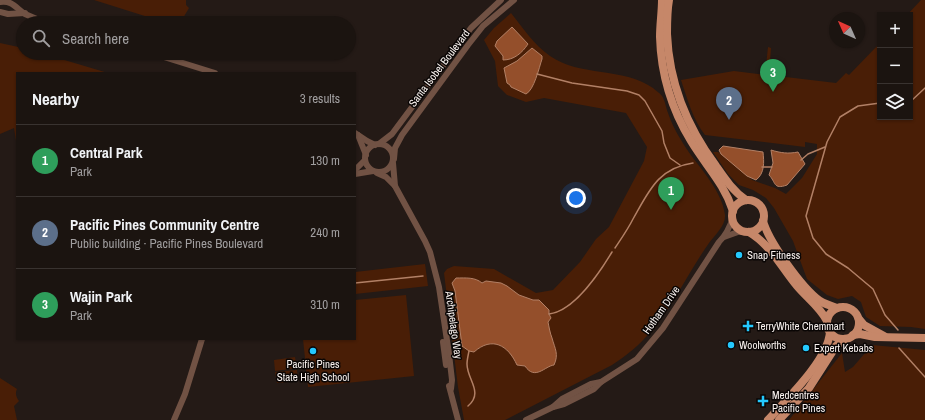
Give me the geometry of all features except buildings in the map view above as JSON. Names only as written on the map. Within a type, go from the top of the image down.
[{"type":"main road","points":[[662,0],[660,35],[661,52],[665,76],[679,119],[690,140],[721,184],[728,197],[737,226],[760,238],[796,284],[822,312],[827,321],[830,332],[827,345],[815,365],[803,381],[768,420]]},
{"type":"main road","points":[[669,0],[667,21],[671,69],[682,108],[696,137],[730,186],[746,200],[757,202],[761,206],[766,231],[773,243],[805,286],[819,300],[828,306],[837,308],[848,307],[856,314],[864,325],[885,336]]},
{"type":"main road","points":[[733,214],[738,204],[746,200]]},
{"type":"main road","points":[[748,231],[758,228],[763,221]]},
{"type":"main road","points":[[827,321],[829,316],[837,308]]},
{"type":"main road","points":[[779,420],[809,388],[836,346],[857,331],[859,319]]},
{"type":"main road","points":[[830,332],[839,338],[860,334],[875,337],[925,338]]},
{"type":"street","name":"Santa Isobel Boulevard","points":[[377,144],[392,134],[471,28],[501,0]]},
{"type":"street","name":"Santa Isobel Boulevard","points":[[393,161],[395,148],[402,135],[468,44],[483,26],[514,0]]},
{"type":"street","points":[[0,2],[14,4],[31,16]]},
{"type":"street","points":[[0,12],[8,14],[25,13]]},
{"type":"street","points":[[173,60],[212,72]]},
{"type":"street","points":[[356,134],[377,144],[388,147],[391,150],[393,161],[387,171],[356,174]]},
{"type":"street","points":[[356,134],[369,168],[375,172]]},
{"type":"street","points":[[356,169],[365,157],[368,150],[377,144]]},
{"type":"street","name":"Archipelago Way","points":[[393,161],[395,186]]},
{"type":"street","name":"Archipelago Way","points":[[375,172],[386,177],[395,186],[425,241],[433,265],[448,382],[458,420]]},
{"type":"street","name":"Hotham Drive","points":[[526,420],[553,407],[562,399],[591,384],[601,382],[637,359],[663,328],[718,242],[724,237],[731,225],[733,214]]},
{"type":"street","points":[[724,237],[738,232],[748,231]]},
{"type":"street","points":[[174,420],[185,394],[202,340]]},
{"type":"shaded area","points":[[94,0],[186,0],[186,5],[189,8],[184,16],[145,16]]},
{"type":"shaded area","points":[[921,0],[925,0],[925,329],[880,326],[866,317],[861,302],[852,296],[838,299],[827,295],[807,279],[793,241],[774,208],[766,198],[753,190],[739,185],[728,174],[713,152],[718,152],[731,159],[752,180],[775,188],[786,194],[802,178],[817,154],[817,144],[805,142],[805,147],[705,135],[694,116],[681,80],[734,71],[765,75],[768,47],[771,48],[769,75],[836,83],[846,73],[849,75],[877,46],[877,120],[913,120],[913,12],[910,12]]},
{"type":"shaded area","points":[[511,13],[544,52],[562,63],[641,81],[660,94],[664,100],[674,127],[686,149],[707,176],[719,195],[723,205],[725,219],[722,226],[709,243],[667,310],[647,336],[628,354],[612,365],[505,420],[464,420],[458,387],[444,273],[447,269],[454,266],[494,269],[536,293],[553,290],[580,262],[596,239],[609,227],[644,161],[647,147],[626,113],[544,98],[526,102],[507,95],[498,86],[495,61],[484,40],[494,28]]},
{"type":"shaded area","points":[[512,27],[528,44],[511,59],[503,60],[503,56],[495,46],[497,41]]},
{"type":"shaded area","points":[[0,43],[16,46],[16,60],[64,60],[105,72],[16,72],[16,141],[14,128],[0,134]]},
{"type":"shaded area","points":[[532,48],[542,56],[542,59],[534,84],[526,94],[511,87],[507,83],[504,68],[517,61]]},
{"type":"shaded area","points":[[723,146],[763,152],[763,167],[759,177],[756,180],[747,176],[721,154],[719,150]]},
{"type":"shaded area","points":[[771,150],[784,153],[798,152],[805,164],[787,185],[777,186],[769,175],[773,163]]},
{"type":"shaded area","points":[[425,264],[428,286],[356,294],[356,272]]},
{"type":"shaded area","points":[[456,278],[473,279],[482,283],[486,281],[501,283],[519,295],[533,300],[539,300],[549,310],[551,318],[548,322],[556,352],[554,365],[536,373],[532,372],[525,366],[517,365],[509,352],[499,345],[487,344],[474,352],[469,351],[462,346],[455,291],[452,283]]},
{"type":"shaded area","points":[[406,295],[414,376],[308,387],[303,340],[356,340],[356,300]]},
{"type":"shaded area","points":[[872,345],[925,350],[925,420],[789,420],[842,353],[845,372],[853,367]]},
{"type":"shaded area","points":[[295,357],[297,368],[275,371],[274,360]]},
{"type":"shaded area","points":[[297,370],[298,381],[277,383],[275,372]]},
{"type":"shaded area","points":[[0,378],[17,389],[16,395],[19,401],[14,406],[17,420],[0,420]]},
{"type":"waterway","points":[[537,74],[572,83],[627,91],[639,95],[645,101],[662,131],[664,143],[670,158],[680,165]]},
{"type":"waterway","points":[[913,99],[925,88]]},
{"type":"waterway","points":[[877,103],[858,106],[840,117],[827,142],[806,216],[813,238],[826,254],[848,268],[873,289],[885,315],[898,330]]},
{"type":"waterway","points":[[801,160],[808,154],[825,147]]},
{"type":"waterway","points":[[615,248],[644,199],[656,182],[671,170],[693,163]]},
{"type":"waterway","points":[[762,167],[772,167]]},
{"type":"waterway","points":[[549,314],[568,306],[577,298],[601,270],[612,252]]},
{"type":"waterway","points":[[356,283],[423,276]]},
{"type":"waterway","points":[[899,348],[925,377]]},
{"type":"waterway","points":[[468,406],[473,401],[475,396],[474,386],[468,370],[467,362],[469,351]]},
{"type":"place","name":"Wajin Park","points":[[773,92]]},
{"type":"place","name":"Pacific Pines Community Centre","points":[[729,120]]},
{"type":"place","name":"Central Park","points":[[671,210]]},
{"type":"place","name":"Snap Fitness","points":[[739,255]]},
{"type":"place","name":"TerryWhite Chemmart","points":[[748,326]]},
{"type":"place","name":"Woolworths","points":[[731,345]]},
{"type":"place","name":"Expert Kebabs","points":[[806,348]]},
{"type":"place","name":"Pacific Pines State High School","points":[[313,351]]},
{"type":"place","name":"Medcentres Pacific Pines","points":[[763,401]]}]
